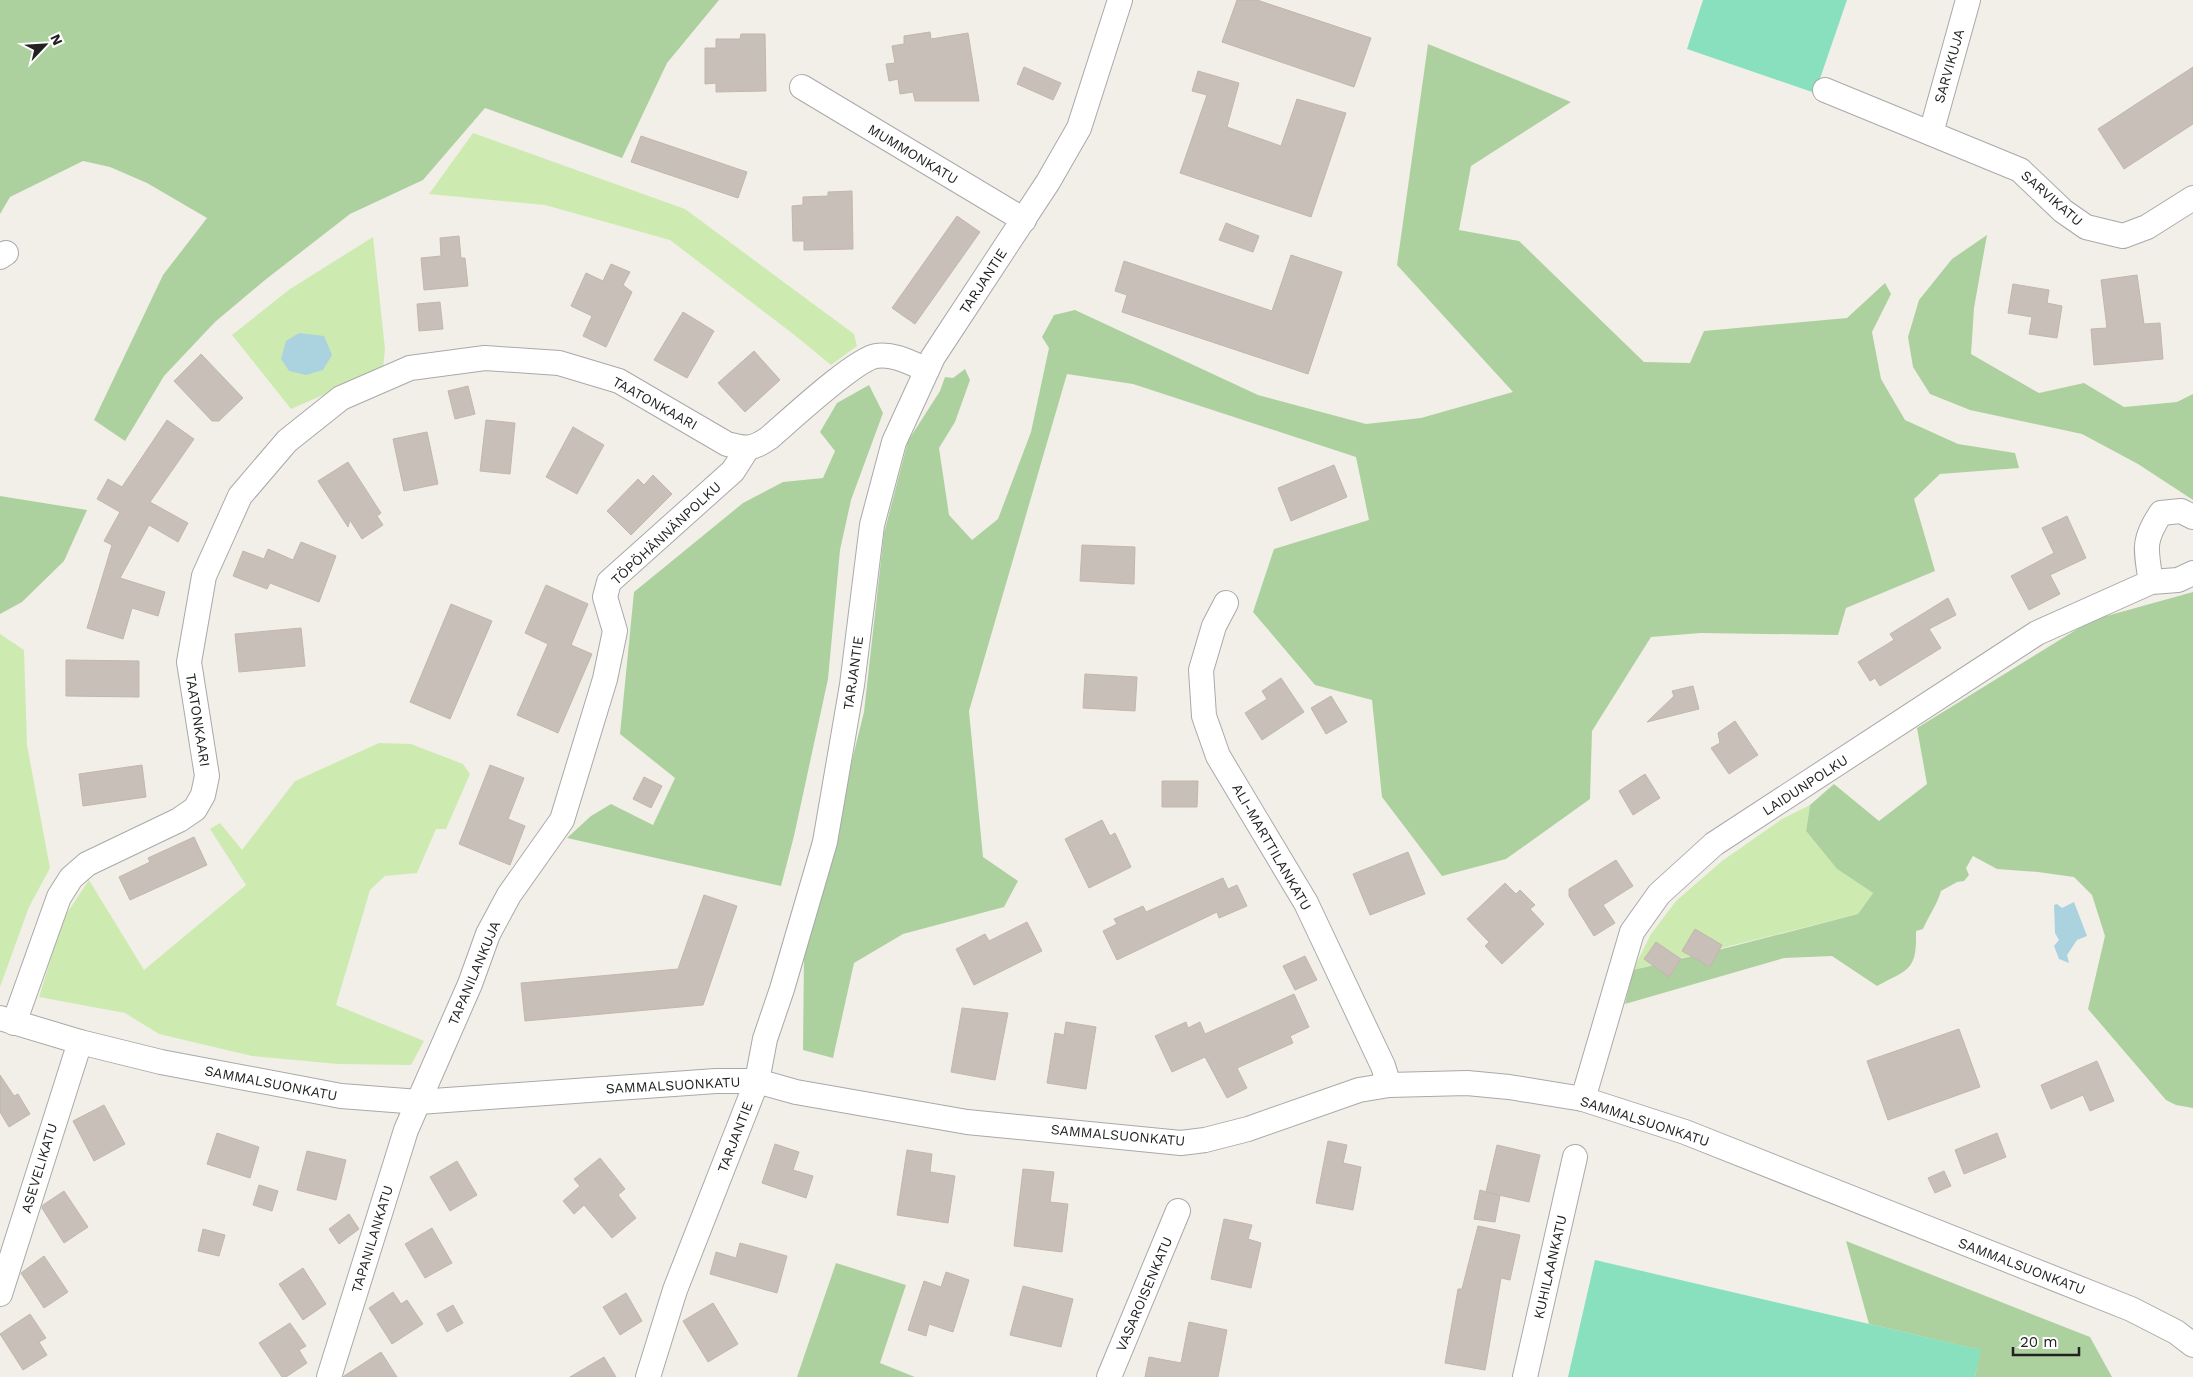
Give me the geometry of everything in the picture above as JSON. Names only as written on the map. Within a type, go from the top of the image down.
[{"type":"street","name":"TARJANTIE","points":[[648,1377],[674,1290],[757,1081],[765,1039],[782,989],[825,842],[852,685],[872,524],[894,442],[926,370],[1024,220],[1079,128],[1120,0]]},
{"type":"street","name":"SARVIKUJA","points":[[1931,133],[1968,0]]},
{"type":"street","name":"MUMMONKATU","points":[[802,88],[1024,220]]},
{"type":"street","name":"SARVIKATU","points":[[1825,90],[2020,170],[2063,211],[2086,227],[2123,236],[2147,228],[2193,198]]},
{"type":"street","points":[[747,449],[758,446],[769,438],[839,379],[874,356],[890,356],[926,370]]},
{"type":"street","name":"TAATONKAARI","points":[[7,1021],[59,897],[71,878],[87,864],[179,820],[195,808],[203,795],[207,776],[189,662],[204,576],[240,496],[286,441],[341,398],[410,368],[485,358],[559,363],[619,381],[727,444],[747,449]]},
{"type":"street","name":"TÖPÖHÄNNÄNPOLKU","points":[[579,769],[605,679],[615,631],[605,597],[609,582],[733,471],[747,449]]},
{"type":"street","points":[[2151,582],[2147,553],[2148,532],[2161,513],[2181,511],[2193,517]]},
{"type":"street","name":"LAIDUNPOLKU","points":[[1584,1099],[1632,932],[1659,894],[1714,844],[2037,633],[2151,582],[2178,580],[2193,573]]},
{"type":"street","name":"ALI-MARTTILANKATU","points":[[1226,603],[1214,626],[1201,670],[1204,716],[1218,756],[1306,903],[1383,1066],[1389,1085]]},
{"type":"street","name":"TAPANILANKUJA","points":[[419,1102],[470,984],[488,934],[509,895],[562,820],[579,769]]},
{"type":"street","name":"SAMMALSUONKATU","points":[[7,1021],[80,1042],[161,1062],[341,1096],[419,1102],[716,1081],[757,1081],[796,1092],[967,1122],[1181,1143],[1205,1140],[1248,1129],[1359,1090],[1389,1085],[1467,1083],[1509,1087],[1584,1099],[1685,1132],[2131,1309],[2176,1332],[2193,1344]]},
{"type":"street","name":"ASEVELIKATU","points":[[0,1294],[80,1042]]},
{"type":"street","name":"TAPANILANKATU","points":[[329,1377],[406,1130],[419,1102]]},
{"type":"street","name":"KUHILAANKATU","points":[[1525,1377],[1575,1157]]},
{"type":"street","name":"VASAROISENKATU","points":[[1109,1377],[1178,1211]]},
{"type":"green space","points":[[0,0],[719,0],[667,63],[622,158],[485,108],[423,180],[350,214],[265,280],[215,322],[164,376],[125,441],[94,420],[163,275],[207,218],[147,183],[110,167],[83,161],[10,197],[0,214]]},
{"type":"green space","points":[[1703,0],[1847,0],[1815,93],[1687,49]]},
{"type":"green space","points":[[1428,44],[1571,102],[1471,166],[1459,230],[1519,241],[1644,362],[1690,363],[1704,331],[1847,318],[1885,283],[1891,294],[1872,332],[1881,379],[1905,420],[1958,444],[2015,453],[2019,468],[1940,474],[1914,499],[1935,571],[1846,608],[1838,635],[1701,633],[1651,637],[1592,731],[1590,799],[1506,859],[1442,876],[1382,797],[1372,700],[1315,685],[1253,612],[1274,549],[1369,520],[1356,457],[1133,384],[1067,374],[969,711],[983,857],[1018,881],[1004,907],[903,934],[854,963],[833,1058],[803,1050],[804,953],[864,712],[884,533],[908,441],[940,391],[945,377],[953,378],[965,369],[970,380],[955,422],[939,448],[949,515],[972,540],[998,519],[1031,432],[1049,348],[1042,337],[1054,315],[1075,310],[1258,395],[1366,424],[1421,418],[1513,392],[1397,265]]},
{"type":"green space","points":[[473,133],[685,209],[854,334],[857,346],[831,365],[670,240],[545,205],[429,194]]},
{"type":"green space","points":[[1987,235],[1974,308],[1971,354],[2039,393],[2084,383],[2124,407],[2177,402],[2193,394],[2193,500],[2138,464],[2082,434],[1970,410],[1930,394],[1913,367],[1908,337],[1919,300],[1952,259]]},
{"type":"green space","points":[[373,237],[385,349],[383,369],[291,409],[232,335],[290,289]]},
{"type":"green space","points":[[869,385],[883,413],[851,500],[840,550],[828,679],[794,836],[781,886],[567,838],[591,816],[611,804],[653,825],[675,778],[620,734],[634,592],[743,503],[783,482],[823,478],[835,451],[820,432],[837,403]]},
{"type":"green space","points":[[0,496],[87,510],[64,561],[22,602],[0,614]]},
{"type":"green space","points":[[2193,592],[2193,1108],[2176,1105],[2166,1100],[2088,1009],[2105,936],[2092,895],[2074,877],[1997,869],[1973,856],[1966,868],[1969,875],[1964,881],[1957,882],[1941,891],[1923,929],[1916,931],[1915,954],[1909,967],[1904,972],[1877,986],[1832,956],[1784,958],[1625,1004],[1633,970],[1858,914],[1873,893],[1837,869],[1806,831],[1810,805],[1834,784],[1879,821],[1927,784],[1917,728],[2092,620]]},
{"type":"green space","points":[[0,634],[24,650],[27,745],[50,868],[29,907],[0,987]]},
{"type":"green space","points":[[379,743],[411,744],[463,764],[470,774],[446,829],[436,829],[417,873],[385,876],[370,890],[336,1005],[424,1041],[411,1065],[338,1064],[252,1056],[159,1034],[125,1013],[39,997],[63,919],[89,880],[144,970],[246,885],[210,829],[220,823],[242,850],[295,781]]},
{"type":"green space","points":[[1810,805],[1806,831],[1837,869],[1873,893],[1858,914],[1633,970],[1651,934],[1676,901],[1722,861],[1782,819]]},
{"type":"green space","points":[[1846,1241],[2090,1337],[2112,1377],[1975,1377],[1980,1350],[1869,1324]]},
{"type":"green space","points":[[1595,1260],[1981,1350],[1975,1377],[1568,1377]]},
{"type":"green space","points":[[836,1263],[906,1285],[880,1363],[915,1377],[797,1377]]},
{"type":"water","points":[[299,333],[324,336],[332,355],[323,370],[306,375],[289,371],[281,359],[286,341]]},
{"type":"water","points":[[2074,902],[2087,936],[2077,940],[2067,955],[2069,963],[2059,959],[2054,946],[2059,940],[2055,933],[2054,905],[2057,904],[2062,908]]},
{"type":"building","points":[[1237,0],[1257,0],[1371,38],[1354,87],[1222,42]]},
{"type":"building","points":[[930,32],[931,39],[968,33],[979,101],[915,101],[913,92],[900,94],[898,79],[889,81],[886,64],[895,63],[892,46],[904,44],[904,36]]},
{"type":"building","points":[[741,34],[765,34],[766,91],[716,92],[716,83],[705,84],[705,48],[716,48],[716,39],[740,39]]},
{"type":"building","points":[[1024,67],[1061,83],[1053,100],[1017,84]]},
{"type":"building","points":[[2193,67],[2193,124],[2124,169],[2098,129]]},
{"type":"building","points":[[1198,71],[1239,83],[1227,127],[1281,146],[1297,99],[1346,113],[1311,217],[1180,173],[1207,95],[1192,91]]},
{"type":"building","points":[[641,136],[747,172],[738,198],[631,162]]},
{"type":"building","points":[[852,191],[853,249],[804,250],[804,241],[793,241],[792,206],[803,205],[803,197],[828,196],[828,192]]},
{"type":"building","points":[[957,216],[980,232],[915,324],[892,308]]},
{"type":"building","points":[[1226,223],[1259,236],[1253,252],[1219,240]]},
{"type":"building","points":[[459,236],[461,258],[465,258],[468,286],[424,290],[421,258],[441,256],[440,238]]},
{"type":"building","points":[[1291,255],[1342,272],[1308,374],[1122,312],[1127,295],[1115,291],[1124,261],[1272,311]]},
{"type":"building","points":[[611,264],[630,272],[623,285],[632,292],[606,347],[583,336],[592,316],[571,306],[586,273],[603,281]]},
{"type":"building","points":[[2137,275],[2144,324],[2160,323],[2163,359],[2094,365],[2091,329],[2107,328],[2101,280]]},
{"type":"building","points":[[2013,284],[2049,290],[2047,303],[2062,306],[2057,338],[2029,334],[2032,317],[2008,313]]},
{"type":"building","points":[[440,302],[443,329],[419,331],[417,304]]},
{"type":"building","points":[[683,312],[714,331],[687,378],[654,360]]},
{"type":"building","points":[[754,351],[780,380],[745,412],[718,383]]},
{"type":"building","points":[[201,354],[243,398],[219,421],[212,421],[174,381]]},
{"type":"building","points":[[468,386],[475,414],[455,419],[448,391]]},
{"type":"building","points":[[167,420],[194,439],[150,502],[188,523],[178,542],[149,525],[120,578],[165,592],[158,616],[132,608],[123,639],[87,628],[112,545],[104,541],[120,512],[97,499],[108,479],[122,487]]},
{"type":"building","points":[[486,420],[515,423],[510,474],[480,471]]},
{"type":"building","points":[[573,427],[604,445],[577,494],[546,477]]},
{"type":"building","points":[[427,432],[438,484],[404,491],[393,439]]},
{"type":"building","points":[[348,462],[381,513],[377,516],[383,525],[362,539],[350,520],[348,527],[318,481]]},
{"type":"building","points":[[1334,465],[1347,497],[1291,521],[1278,488]]},
{"type":"building","points":[[653,475],[672,494],[631,535],[607,511],[638,479],[644,485]]},
{"type":"building","points":[[2067,516],[2086,558],[2050,575],[2060,594],[2029,610],[2011,576],[2054,553],[2042,528]]},
{"type":"building","points":[[301,542],[336,556],[319,602],[270,583],[267,589],[233,576],[243,551],[264,559],[268,549],[293,560]]},
{"type":"building","points":[[1082,545],[1135,547],[1134,584],[1080,581]]},
{"type":"building","points":[[546,585],[588,604],[571,645],[592,654],[558,733],[517,715],[548,644],[525,633]]},
{"type":"building","points":[[1948,598],[1956,615],[1929,629],[1941,648],[1880,686],[1875,678],[1870,681],[1858,662],[1894,640],[1890,634]]},
{"type":"building","points":[[451,604],[492,621],[450,719],[410,702]]},
{"type":"building","points":[[301,628],[305,666],[239,672],[235,634]]},
{"type":"building","points":[[66,660],[139,661],[139,697],[66,696]]},
{"type":"building","points":[[1085,674],[1137,677],[1135,711],[1083,708]]},
{"type":"building","points":[[1281,678],[1304,712],[1262,740],[1245,713],[1267,699],[1262,691]]},
{"type":"building","points":[[1693,686],[1699,709],[1647,722],[1674,696],[1672,691]]},
{"type":"building","points":[[1331,696],[1347,722],[1326,734],[1311,708]]},
{"type":"building","points":[[1735,721],[1758,755],[1729,774],[1711,748],[1720,743],[1718,733]]},
{"type":"building","points":[[142,765],[146,797],[83,806],[79,774]]},
{"type":"building","points":[[490,765],[524,778],[508,819],[525,826],[510,865],[459,844]]},
{"type":"building","points":[[1645,774],[1660,798],[1633,815],[1619,791]]},
{"type":"building","points":[[644,777],[662,786],[651,808],[633,799]]},
{"type":"building","points":[[1162,781],[1198,781],[1197,807],[1162,807]]},
{"type":"building","points":[[1102,820],[1110,836],[1115,833],[1131,867],[1089,888],[1065,839]]},
{"type":"building","points":[[194,837],[207,865],[130,900],[119,877],[150,862],[148,858]]},
{"type":"building","points":[[1408,852],[1425,894],[1370,915],[1353,874]]},
{"type":"building","points":[[1616,860],[1633,886],[1603,905],[1615,923],[1594,936],[1569,896],[1569,889]]},
{"type":"building","points":[[1223,878],[1228,889],[1237,885],[1247,906],[1219,918],[1217,912],[1117,960],[1103,931],[1117,924],[1114,919],[1143,906],[1146,912]]},
{"type":"building","points":[[1505,883],[1516,894],[1520,890],[1535,905],[1530,909],[1544,924],[1502,964],[1485,946],[1489,942],[1467,919]]},
{"type":"building","points":[[704,895],[737,906],[703,1005],[525,1021],[521,983],[678,969]]},
{"type":"building","points":[[1027,922],[1042,951],[974,985],[956,949],[985,934],[989,941]]},
{"type":"building","points":[[1695,929],[1722,945],[1710,967],[1682,951]]},
{"type":"building","points":[[1656,942],[1681,959],[1669,977],[1644,959]]},
{"type":"building","points":[[1305,956],[1317,980],[1295,990],[1283,966]]},
{"type":"building","points":[[1294,994],[1309,1027],[1290,1036],[1293,1043],[1237,1068],[1247,1088],[1227,1098],[1205,1057],[1172,1072],[1155,1036],[1186,1022],[1188,1028],[1200,1022],[1205,1034]]},
{"type":"building","points":[[962,1008],[1008,1013],[995,1080],[951,1072]]},
{"type":"building","points":[[1066,1022],[1096,1027],[1086,1089],[1047,1083],[1055,1033],[1064,1035]]},
{"type":"building","points":[[1959,1029],[1980,1087],[1888,1120],[1867,1061]]},
{"type":"building","points":[[2097,1061],[2114,1101],[2090,1111],[2083,1095],[2051,1109],[2041,1085]]},
{"type":"building","points":[[0,1075],[14,1096],[18,1094],[30,1114],[9,1127],[0,1112]]},
{"type":"building","points":[[104,1105],[125,1144],[94,1161],[73,1121]]},
{"type":"building","points":[[217,1133],[259,1147],[250,1178],[207,1164]]},
{"type":"building","points":[[1997,1133],[2006,1157],[1964,1174],[1955,1150]]},
{"type":"building","points":[[1328,1141],[1347,1145],[1343,1163],[1361,1167],[1353,1210],[1316,1203]]},
{"type":"building","points":[[775,1144],[799,1152],[793,1170],[813,1176],[806,1198],[762,1183]]},
{"type":"building","points":[[1497,1145],[1540,1155],[1529,1202],[1486,1192]]},
{"type":"building","points":[[907,1150],[932,1154],[930,1172],[955,1176],[948,1223],[897,1215]]},
{"type":"building","points":[[307,1151],[346,1160],[336,1200],[297,1190]]},
{"type":"building","points":[[600,1158],[625,1189],[618,1195],[636,1218],[612,1238],[584,1205],[574,1214],[563,1201],[580,1186],[574,1179]]},
{"type":"building","points":[[457,1161],[477,1195],[450,1211],[430,1177]]},
{"type":"building","points":[[1023,1169],[1054,1172],[1050,1202],[1068,1204],[1062,1252],[1014,1246]]},
{"type":"building","points":[[1944,1171],[1951,1186],[1935,1193],[1928,1178]]},
{"type":"building","points":[[259,1185],[278,1191],[272,1211],[253,1205]]},
{"type":"building","points":[[1480,1190],[1500,1196],[1495,1222],[1474,1219]]},
{"type":"building","points":[[64,1191],[88,1227],[64,1243],[42,1208],[43,1205]]},
{"type":"building","points":[[349,1214],[359,1229],[339,1244],[329,1229]]},
{"type":"building","points":[[1224,1219],[1252,1225],[1248,1239],[1261,1243],[1251,1288],[1211,1279]]},
{"type":"building","points":[[1478,1226],[1520,1235],[1510,1280],[1501,1278],[1485,1370],[1445,1363],[1458,1289],[1462,1289]]},
{"type":"building","points":[[432,1228],[452,1263],[425,1278],[405,1244]]},
{"type":"building","points":[[203,1229],[225,1235],[219,1256],[198,1251]]},
{"type":"building","points":[[740,1243],[787,1256],[777,1293],[710,1274],[716,1252],[736,1258]]},
{"type":"building","points":[[44,1256],[68,1292],[44,1308],[21,1273]]},
{"type":"building","points":[[303,1268],[326,1304],[303,1320],[279,1284]]},
{"type":"building","points":[[946,1272],[969,1280],[953,1332],[929,1324],[926,1336],[908,1330],[924,1281],[941,1287]]},
{"type":"building","points":[[1023,1286],[1073,1299],[1061,1347],[1010,1335]]},
{"type":"building","points":[[393,1292],[401,1304],[407,1300],[423,1324],[392,1344],[369,1308]]},
{"type":"building","points":[[626,1293],[642,1321],[620,1335],[603,1307]]},
{"type":"building","points":[[713,1303],[738,1344],[708,1362],[683,1321]]},
{"type":"building","points":[[453,1305],[463,1323],[447,1332],[437,1314]]},
{"type":"building","points":[[30,1314],[46,1338],[39,1342],[47,1355],[23,1370],[0,1334]]},
{"type":"building","points":[[1189,1322],[1227,1330],[1218,1377],[1145,1377],[1149,1357],[1181,1363]]},
{"type":"building","points":[[290,1323],[306,1346],[299,1350],[307,1363],[286,1377],[282,1377],[259,1343]]},
{"type":"building","points":[[381,1352],[397,1377],[343,1377],[344,1376]]},
{"type":"building","points":[[604,1357],[616,1377],[570,1377]]}]
